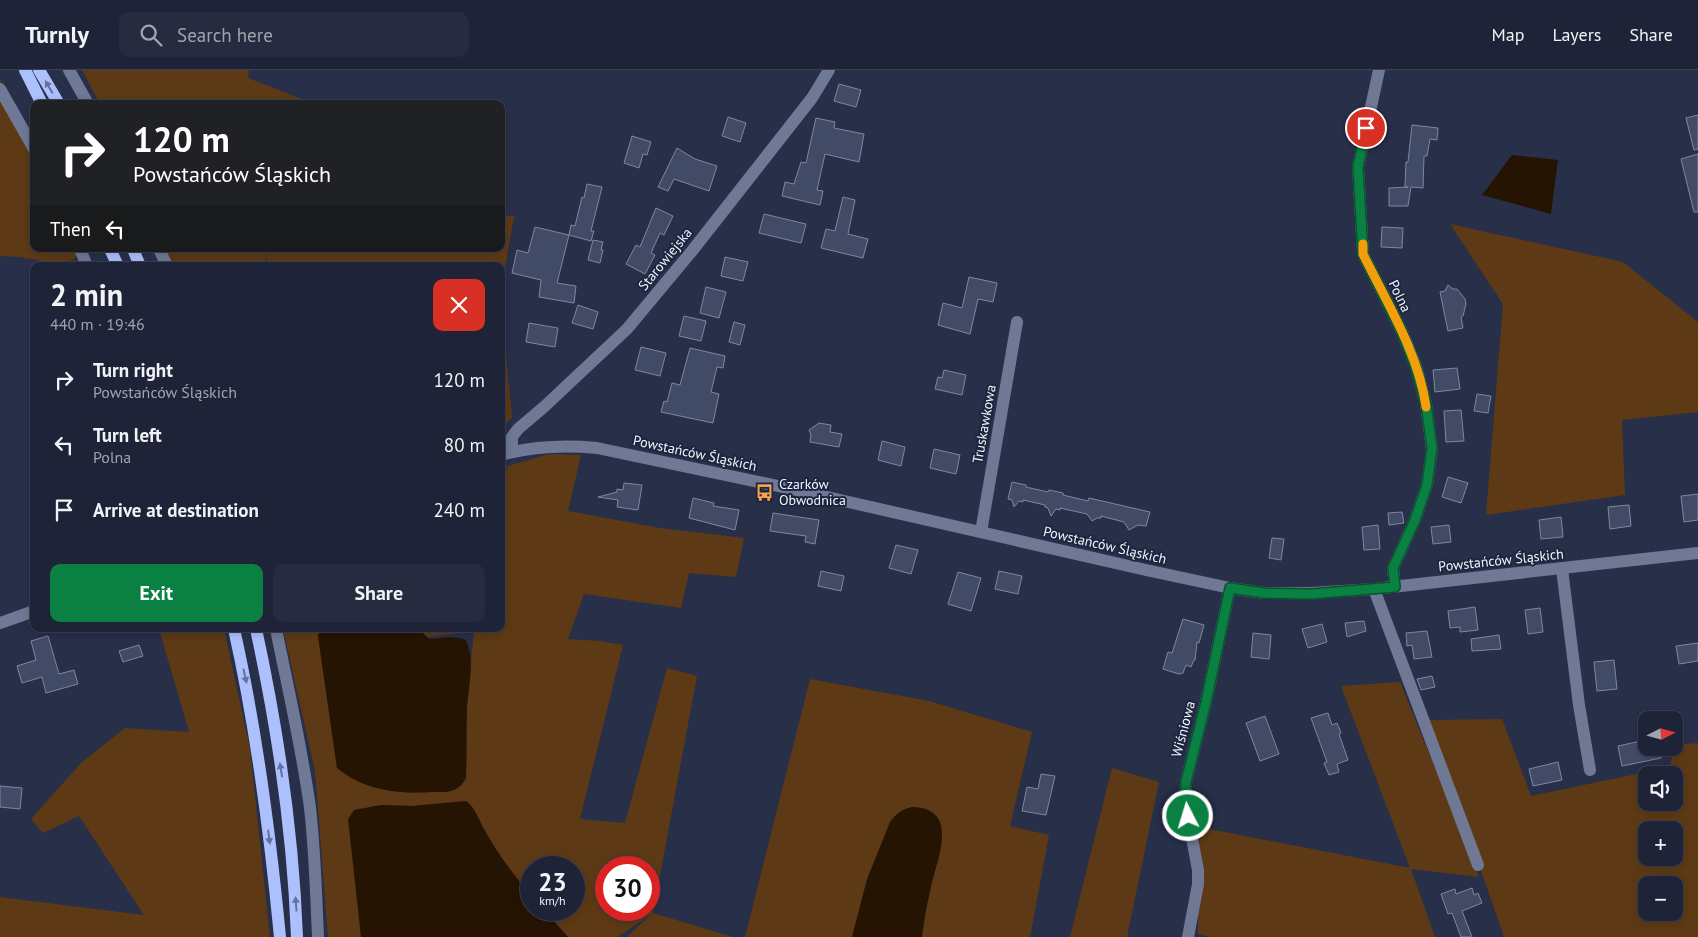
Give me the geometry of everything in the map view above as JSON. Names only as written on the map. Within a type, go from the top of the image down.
[{"type":"main road","points":[[25,70],[40,100]]},
{"type":"main road","points":[[39,70],[57,100]]},
{"type":"main road","points":[[235,632],[247,686],[258,754],[280,937]]},
{"type":"main road","points":[[257,632],[283,782],[293,870],[297,937]]},
{"type":"street","points":[[69,70],[86,100]]},
{"type":"street","name":"Starowiejska","points":[[507,454],[512,437],[518,429],[627,329],[692,251],[812,98],[829,70]]},
{"type":"street","name":"Polna","points":[[1379,70],[1358,167],[1363,254],[1402,332],[1416,368],[1426,404],[1432,448],[1427,485],[1415,520],[1393,568],[1395,587]]},
{"type":"street","points":[[0,89],[30,142]]},
{"type":"street","name":"Truskawkowa","points":[[981,532],[1017,322]]},
{"type":"street","name":"Powstańców Śląskich","points":[[507,454],[549,446],[597,448],[792,489],[1146,570],[1230,588],[1264,593],[1311,594],[1374,589],[1698,553]]},
{"type":"street","points":[[1562,568],[1579,705],[1590,770]]},
{"type":"street","name":"Wiśniowa","points":[[1188,937],[1198,877],[1196,854],[1185,801],[1186,782],[1206,702],[1230,588]]},
{"type":"street","points":[[1374,589],[1478,865]]},
{"type":"street","points":[[0,623],[30,612]]},
{"type":"street","points":[[277,632],[299,737],[310,808],[318,937]]},
{"type":"shaded area","points":[[82,70],[249,70],[248,78],[304,100],[98,100]]},
{"type":"shaded area","points":[[0,79],[30,144],[30,252],[77,252],[75,259],[65,262],[48,262],[0,256]]},
{"type":"shaded area","points":[[1512,155],[1558,160],[1551,214],[1482,195]]},
{"type":"shaded area","points":[[505,216],[514,216],[505,268],[505,262],[267,262],[267,254],[265,262],[171,262],[166,252],[505,252]]},
{"type":"shaded area","points":[[1450,224],[1623,262],[1698,322],[1698,412],[1622,420],[1625,495],[1486,515],[1503,304]]},
{"type":"shaded area","points":[[505,343],[512,417],[505,425]]},
{"type":"shaded area","points":[[549,454],[581,455],[568,511],[660,528],[744,538],[736,577],[689,573],[681,608],[584,594],[568,639],[623,645],[580,819],[625,823],[667,668],[697,676],[660,875],[660,856],[595,856],[595,921],[641,921],[617,937],[568,937],[554,921],[585,921],[585,856],[520,856],[520,882],[485,831],[475,811],[466,801],[412,806],[381,805],[359,911],[361,937],[328,937],[315,771],[284,632],[319,632],[318,636],[337,768],[407,793],[451,791],[466,778],[467,706],[474,632],[505,632],[505,467]]},
{"type":"shaded area","points":[[160,632],[225,632],[250,749],[270,937],[0,937],[0,897],[144,915],[79,816],[43,833],[31,819],[81,763],[125,728],[189,732]]},
{"type":"shaded area","points":[[319,632],[423,632],[429,639],[452,637],[466,640],[469,648],[471,673],[467,706],[466,778],[460,786],[446,792],[395,791],[359,782],[337,768],[318,636]]},
{"type":"shaded area","points":[[420,632],[466,632],[420,638]]},
{"type":"shaded area","points":[[810,679],[929,701],[1032,732],[1010,826],[1049,835],[1030,937],[745,937]]},
{"type":"shaded area","points":[[1400,682],[1479,877],[1411,869],[1435,937],[1210,937],[1198,934],[1199,827],[1410,868],[1341,686]]},
{"type":"shaded area","points":[[1502,719],[1531,796],[1638,774],[1638,811],[1683,811],[1683,766],[1670,766],[1672,756],[1683,756],[1683,744],[1698,743],[1698,937],[1504,937],[1429,720]]},
{"type":"shaded area","points":[[1112,768],[1159,782],[1127,937],[1070,937]]},
{"type":"shaded area","points":[[466,801],[475,811],[485,831],[520,882],[520,921],[554,921],[568,937],[361,937],[348,819],[354,810],[381,805],[412,806]]},
{"type":"shaded area","points":[[912,807],[927,810],[936,816],[941,826],[942,837],[941,850],[931,887],[922,937],[852,937],[867,879],[890,822],[900,812]]},
{"type":"shaded area","points":[[660,915],[733,937],[627,937],[644,921],[660,921]]},
{"type":"building","points":[[839,84],[861,90],[856,107],[834,101]]},
{"type":"building","points":[[1698,115],[1698,149],[1694,150],[1686,118]]},
{"type":"building","points":[[728,117],[746,123],[740,142],[722,136]]},
{"type":"building","points":[[816,118],[835,122],[834,128],[864,134],[859,162],[825,154],[817,190],[823,191],[820,205],[782,196],[785,182],[794,184],[801,162],[806,163]]},
{"type":"building","points":[[1412,125],[1438,128],[1437,140],[1430,139],[1427,156],[1424,156],[1423,188],[1411,187],[1408,206],[1389,206],[1389,188],[1408,187],[1405,187],[1406,162],[1408,162]]},
{"type":"building","points":[[632,136],[651,142],[647,155],[643,154],[639,168],[624,163]]},
{"type":"building","points":[[677,148],[695,159],[717,166],[709,191],[674,179],[668,191],[658,187]]},
{"type":"building","points":[[1698,154],[1698,212],[1694,212],[1681,159]]},
{"type":"building","points":[[587,184],[602,187],[591,231],[594,231],[591,241],[569,235],[571,225],[575,226]]},
{"type":"building","points":[[843,197],[855,200],[848,234],[868,239],[863,258],[821,248],[826,229],[835,231]]},
{"type":"building","points":[[656,208],[673,216],[664,235],[660,233],[651,253],[655,255],[645,274],[626,264],[636,245],[640,247]]},
{"type":"building","points":[[764,214],[806,224],[801,243],[759,233]]},
{"type":"building","points":[[535,227],[569,235],[557,283],[576,286],[574,303],[539,297],[541,280],[512,273],[517,250],[528,253]]},
{"type":"building","points":[[1382,227],[1403,228],[1402,248],[1381,247]]},
{"type":"building","points":[[593,240],[603,242],[600,263],[588,260]]},
{"type":"building","points":[[725,257],[748,262],[743,281],[721,276]]},
{"type":"building","points":[[969,277],[997,283],[993,302],[978,299],[970,334],[938,325],[943,303],[962,308]]},
{"type":"building","points":[[1448,285],[1453,289],[1457,289],[1465,299],[1466,304],[1463,316],[1461,317],[1463,328],[1448,331],[1440,292],[1445,291]]},
{"type":"building","points":[[706,287],[726,292],[719,318],[700,313]]},
{"type":"building","points":[[578,305],[598,312],[593,329],[572,323]]},
{"type":"building","points":[[684,316],[706,321],[701,341],[679,336]]},
{"type":"building","points":[[734,322],[745,325],[740,345],[729,342]]},
{"type":"building","points":[[529,323],[558,328],[555,347],[526,342]]},
{"type":"building","points":[[641,347],[666,353],[660,376],[635,370]]},
{"type":"building","points":[[690,348],[725,356],[723,368],[717,367],[711,392],[719,394],[713,423],[661,412],[664,401],[667,402],[672,383],[680,385]]},
{"type":"building","points":[[1457,368],[1460,389],[1435,392],[1433,370]]},
{"type":"building","points":[[944,370],[966,375],[962,395],[935,389],[938,377],[942,378]]},
{"type":"building","points":[[1477,394],[1491,396],[1488,413],[1474,411]]},
{"type":"building","points":[[1461,410],[1464,441],[1446,442],[1444,411]]},
{"type":"building","points":[[819,423],[831,425],[830,432],[842,434],[839,447],[810,442],[811,435],[809,430]]},
{"type":"building","points":[[882,441],[905,447],[901,466],[878,460]]},
{"type":"building","points":[[934,449],[960,455],[956,474],[930,468]]},
{"type":"building","points":[[1448,477],[1468,483],[1461,503],[1442,497]]},
{"type":"building","points":[[1012,482],[1048,492],[1049,490],[1063,493],[1063,495],[1088,501],[1089,498],[1150,512],[1146,526],[1138,525],[1129,530],[1124,522],[1101,516],[1101,518],[1092,521],[1087,514],[1060,508],[1060,510],[1056,509],[1051,516],[1045,505],[1023,500],[1023,502],[1019,501],[1014,507],[1012,500],[1008,499]]},
{"type":"building","points":[[624,483],[642,485],[638,510],[617,507],[618,500],[598,497],[617,492],[617,489],[623,490]]},
{"type":"building","points":[[1698,494],[1698,520],[1684,522],[1681,496]]},
{"type":"building","points":[[693,498],[714,503],[713,506],[739,510],[735,530],[689,518]]},
{"type":"building","points":[[1629,505],[1631,526],[1610,529],[1608,507]]},
{"type":"building","points":[[1402,512],[1404,523],[1389,525],[1388,513]]},
{"type":"building","points":[[773,513],[819,520],[815,544],[805,542],[806,536],[770,531]]},
{"type":"building","points":[[1561,517],[1563,537],[1541,539],[1539,520]]},
{"type":"building","points":[[1378,525],[1380,549],[1364,550],[1362,527]]},
{"type":"building","points":[[1449,525],[1451,542],[1433,544],[1431,527]]},
{"type":"building","points":[[1272,538],[1284,539],[1281,560],[1269,558]]},
{"type":"building","points":[[896,545],[918,550],[911,574],[889,568]]},
{"type":"building","points":[[821,571],[844,576],[841,591],[818,586]]},
{"type":"building","points":[[999,571],[1022,576],[1018,594],[995,589]]},
{"type":"building","points":[[958,572],[981,578],[971,611],[948,604]]},
{"type":"building","points":[[1475,607],[1478,630],[1460,632],[1460,627],[1450,628],[1448,611]]},
{"type":"building","points":[[1540,608],[1543,632],[1528,634],[1525,610]]},
{"type":"building","points":[[1183,619],[1204,625],[1199,643],[1197,642],[1195,660],[1191,667],[1186,665],[1183,673],[1179,674],[1163,669],[1168,652],[1172,653]]},
{"type":"building","points":[[1364,621],[1366,631],[1347,637],[1345,623]]},
{"type":"building","points":[[1322,624],[1327,642],[1308,648],[1302,629]]},
{"type":"building","points":[[1427,631],[1432,657],[1414,659],[1412,645],[1407,646],[1406,633]]},
{"type":"building","points":[[1253,633],[1271,635],[1269,659],[1251,657]]},
{"type":"building","points":[[1499,635],[1501,649],[1472,651],[1471,639]]},
{"type":"building","points":[[48,636],[59,674],[74,670],[78,684],[46,693],[42,677],[22,683],[17,666],[36,660],[31,641]]},
{"type":"building","points":[[1698,643],[1698,661],[1679,664],[1676,646]]},
{"type":"building","points":[[139,645],[143,656],[123,662],[119,651]]},
{"type":"building","points":[[1614,660],[1617,689],[1597,691],[1594,662]]},
{"type":"building","points":[[1432,676],[1435,687],[1421,690],[1417,679]]},
{"type":"building","points":[[1328,713],[1332,725],[1337,723],[1348,760],[1337,764],[1339,772],[1329,775],[1324,763],[1327,762],[1311,718]]},
{"type":"building","points":[[1265,716],[1279,754],[1260,761],[1246,723]]},
{"type":"building","points":[[1638,742],[1638,756],[1661,756],[1661,758],[1622,766],[1618,746]]},
{"type":"building","points":[[1558,762],[1562,780],[1533,786],[1529,769]]},
{"type":"building","points":[[1041,774],[1055,776],[1046,815],[1022,811],[1027,787],[1038,789]]},
{"type":"building","points":[[0,786],[22,788],[20,809],[0,807]]},
{"type":"building","points":[[1472,888],[1474,895],[1478,893],[1482,903],[1462,911],[1472,937],[1461,937],[1452,913],[1448,914],[1441,894],[1455,889],[1456,894]]},
{"type":"slow traffic","points":[[1363,244],[1363,254],[1402,332],[1416,368],[1426,407]]},
{"type":"place","name":"Czarków Obwodnica","points":[[765,492]]},
{"type":"route","points":[[1188,816],[1185,801],[1188,769],[1206,702],[1230,588],[1264,593],[1311,594],[1395,587],[1393,568],[1415,520],[1427,485],[1432,448],[1426,404],[1416,368],[1402,332],[1363,254],[1358,167],[1366,128]]}]
